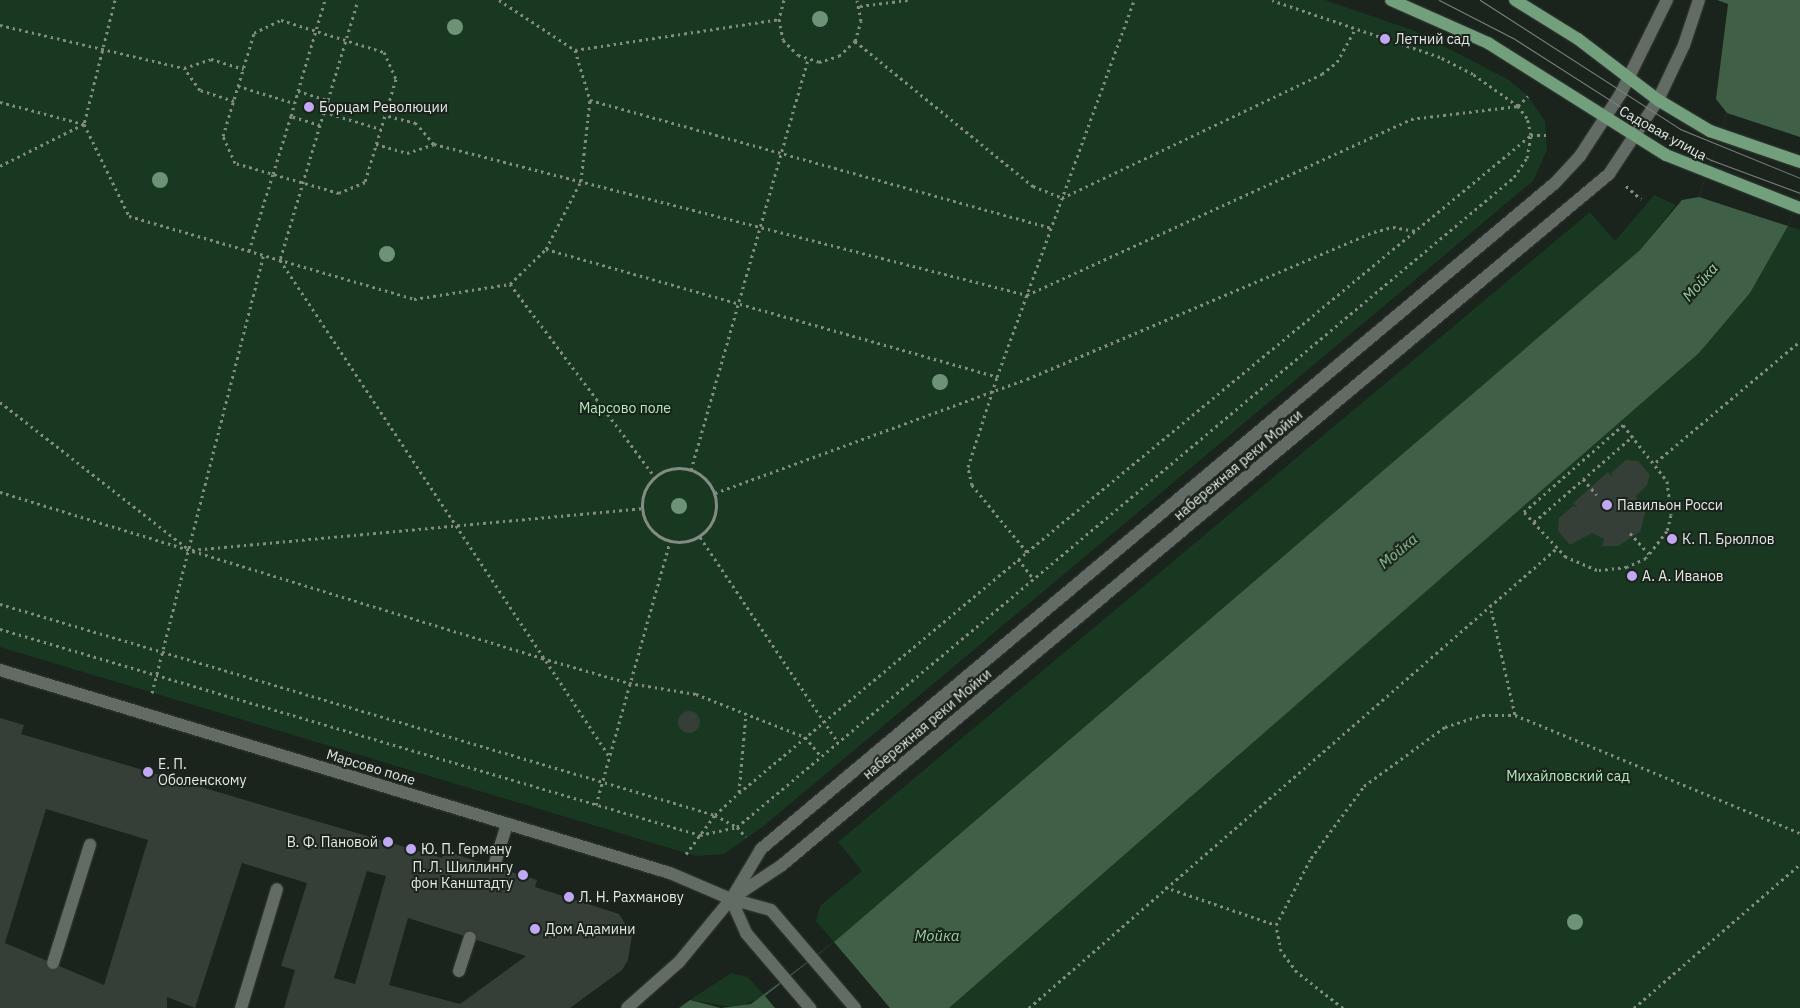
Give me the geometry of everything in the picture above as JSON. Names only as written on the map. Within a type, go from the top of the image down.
[{"type":"main road","name":"Садовая улица","points":[[1391,0],[1488,43],[1635,138],[1706,174],[1798,207]]},
{"type":"main road","name":"Садовая улица","points":[[1515,0],[1658,100],[1720,135],[1800,162]]},
{"type":"main road","name":"набережная реки Мойки","points":[[627,1008],[679,962],[731,899],[761,849],[1523,211],[1580,156],[1630,79],[1667,0]]},
{"type":"main road","name":"набережная реки Мойки","points":[[731,899],[782,865],[1602,180],[1635,138],[1658,100],[1684,45],[1699,0]]},
{"type":"main road","name":"Марсово поле","points":[[0,670],[670,873],[731,899],[771,910],[855,1008]]},
{"type":"main road","points":[[494,866],[507,824]]},
{"type":"main road","points":[[53,963],[90,845]]},
{"type":"main road","points":[[241,1008],[277,889]]},
{"type":"main road","points":[[731,899],[746,933],[810,1008]]},
{"type":"main road","points":[[459,972],[470,938]]},
{"type":"path","points":[[115,0],[84,124],[129,216],[414,299],[510,284],[546,249],[581,181],[590,100],[576,50],[499,0]]},
{"type":"path","points":[[249,251],[291,116],[324,0]]},
{"type":"path","points":[[280,260],[358,0]]},
{"type":"path","points":[[784,0],[779,19],[790,49],[808,60],[840,56],[855,42],[860,6],[857,0]]},
{"type":"path","points":[[860,6],[908,0]]},
{"type":"path","points":[[1027,552],[968,477],[996,376],[1134,0]]},
{"type":"path","points":[[0,629],[700,835],[737,826],[1514,177],[1527,158],[1531,135],[1527,118],[1518,106],[1440,57],[1272,0]]},
{"type":"path","points":[[576,50],[779,19]]},
{"type":"path","points":[[281,20],[315,30],[384,52],[396,79],[365,182],[339,193],[235,163],[223,136],[254,33],[281,20]]},
{"type":"path","points":[[0,24],[102,51],[184,68],[211,59],[243,69]]},
{"type":"path","points":[[855,42],[1033,186],[1062,198],[1322,74],[1337,62],[1355,29]]},
{"type":"path","points":[[691,470],[808,60]]},
{"type":"path","points":[[184,68],[200,90],[234,101]]},
{"type":"path","points":[[238,86],[294,103]]},
{"type":"path","points":[[298,91],[328,100]]},
{"type":"path","points":[[376,144],[407,153],[434,144],[1026,296],[1411,119],[1518,106],[1528,96]]},
{"type":"path","points":[[590,100],[1051,228]]},
{"type":"path","points":[[0,102],[84,124]]},
{"type":"path","points":[[324,112],[381,129]]},
{"type":"path","points":[[385,114],[416,123],[434,144]]},
{"type":"path","points":[[291,116],[320,125]]},
{"type":"path","points":[[0,166],[84,124]]},
{"type":"path","points":[[686,854],[715,815],[739,793],[1018,559],[1531,135],[1548,134]]},
{"type":"path","points":[[1624,184],[1641,199]]},
{"type":"path","points":[[715,493],[991,393],[1374,232],[1393,227],[1416,231]]},
{"type":"path","points":[[546,249],[996,376]]},
{"type":"path","points":[[152,693],[264,255]]},
{"type":"path","points":[[280,260],[542,658],[609,756]]},
{"type":"path","points":[[510,284],[655,477]]},
{"type":"path","points":[[1656,462],[1800,341]]},
{"type":"path","points":[[0,402],[190,550],[642,508]]},
{"type":"path","points":[[1623,425],[1632,436],[1656,462],[1667,480],[1671,515],[1667,531],[1649,554],[1631,566],[1597,570],[1581,566],[1557,548],[1524,512],[1623,425]]},
{"type":"path","points":[[1534,522],[1632,436]]},
{"type":"path","points":[[672,469],[691,470],[715,493],[715,517],[700,536],[670,542],[651,530],[642,508],[645,491],[655,477],[672,469]]},
{"type":"path","points":[[1583,479],[1597,495]]},
{"type":"path","points":[[0,492],[542,658],[629,683],[696,694],[805,737],[821,756]]},
{"type":"path","points":[[1630,532],[1649,554]]},
{"type":"path","points":[[700,536],[822,723],[838,742]]},
{"type":"path","points":[[596,805],[670,542]]},
{"type":"path","points":[[1029,1008],[1490,603],[1557,548]]},
{"type":"path","points":[[1018,559],[1034,578]]},
{"type":"path","points":[[1490,603],[1515,715]]},
{"type":"path","points":[[0,604],[715,815],[737,826],[747,839]]},
{"type":"path","points":[[739,793],[746,713]]},
{"type":"path","points":[[1343,1008],[1297,972],[1281,951],[1276,925],[1311,858],[1364,786],[1445,727],[1482,716],[1515,715],[1800,834]]},
{"type":"path","points":[[1634,1008],[1800,864]]},
{"type":"path","points":[[1165,887],[1276,925]]},
{"type":"green space","name":"Марсово поле","points":[[0,0],[1325,0],[1415,31],[1509,80],[1528,96],[1545,121],[1547,150],[1533,181],[765,825],[724,854],[696,856],[0,647]]},
{"type":"green space","points":[[1654,195],[1676,205],[1640,250],[834,942],[816,921],[820,906],[862,871],[838,842],[1590,212],[1615,241]]},
{"type":"green space","name":"Михайловский сад","points":[[1788,226],[1800,230],[1800,1008],[949,1008],[1699,353],[1750,293]]},
{"type":"green space","points":[[731,973],[748,977],[765,996],[736,1008],[690,1000]]},
{"type":"water","name":"Мойка","points":[[1717,0],[1800,0],[1800,192],[1788,226],[1750,293],[1699,353],[949,1008],[721,1008],[751,1004],[834,942],[1640,250],[1682,200],[1699,197],[1727,113],[1716,99],[1728,4]]},
{"type":"water","points":[[690,1000],[721,1008],[679,1008]]},
{"type":"pier","points":[[1727,113],[1800,137],[1800,192],[1788,226],[1699,197]]},
{"type":"pier","points":[[834,942],[890,1008],[775,1008],[765,996]]},
{"type":"building","name":"Павильон Росси","points":[[1626,460],[1638,461],[1650,475],[1647,485],[1636,496],[1640,507],[1647,507],[1640,532],[1618,546],[1602,546],[1604,539],[1592,533],[1570,545],[1558,531],[1559,518],[1573,506],[1578,508],[1573,503],[1608,472],[1613,477],[1611,473]]},
{"type":"building","points":[[689,711],[697,714],[700,722],[697,730],[689,733],[681,730],[678,722],[681,714]]},
{"type":"building","points":[[0,718],[24,725],[21,734],[442,858],[445,851],[537,880],[535,887],[619,914],[632,935],[628,960],[622,970],[570,1008],[284,1008],[295,970],[281,966],[307,883],[242,863],[195,1008],[167,997],[167,1008],[0,1008]],"holes":[[[46,809],[148,840],[104,985],[5,943]],[[367,871],[386,876],[355,984],[334,978]],[[408,918],[526,956],[460,1004],[389,985]]]},
{"type":"tram line","points":[[1439,0],[1513,38],[1674,141],[1711,160],[1800,193]]},
{"type":"tram line","points":[[1480,0],[1680,129],[1800,178]]},
{"type":"place","name":"Летний сад","points":[[1385,39]]},
{"type":"place","name":"Борцам Революции","points":[[309,107]]},
{"type":"place","name":"Павильон Росси","points":[[1607,505]]},
{"type":"place","name":"К. П. Брюллов","points":[[1672,539]]},
{"type":"place","name":"А. А. Иванов","points":[[1632,576]]},
{"type":"place","name":"Е. П. Оболенскому","points":[[148,772]]},
{"type":"place","name":"В. Ф. Пановой","points":[[388,842]]},
{"type":"place","name":"Ю. П. Герману","points":[[411,849]]},
{"type":"place","name":"П. Л. Шиллингу фон Канштадту","points":[[523,875]]},
{"type":"place","name":"Л. Н. Рахманову","points":[[569,897]]},
{"type":"place","name":"Дом Адамини","points":[[535,929]]}]
